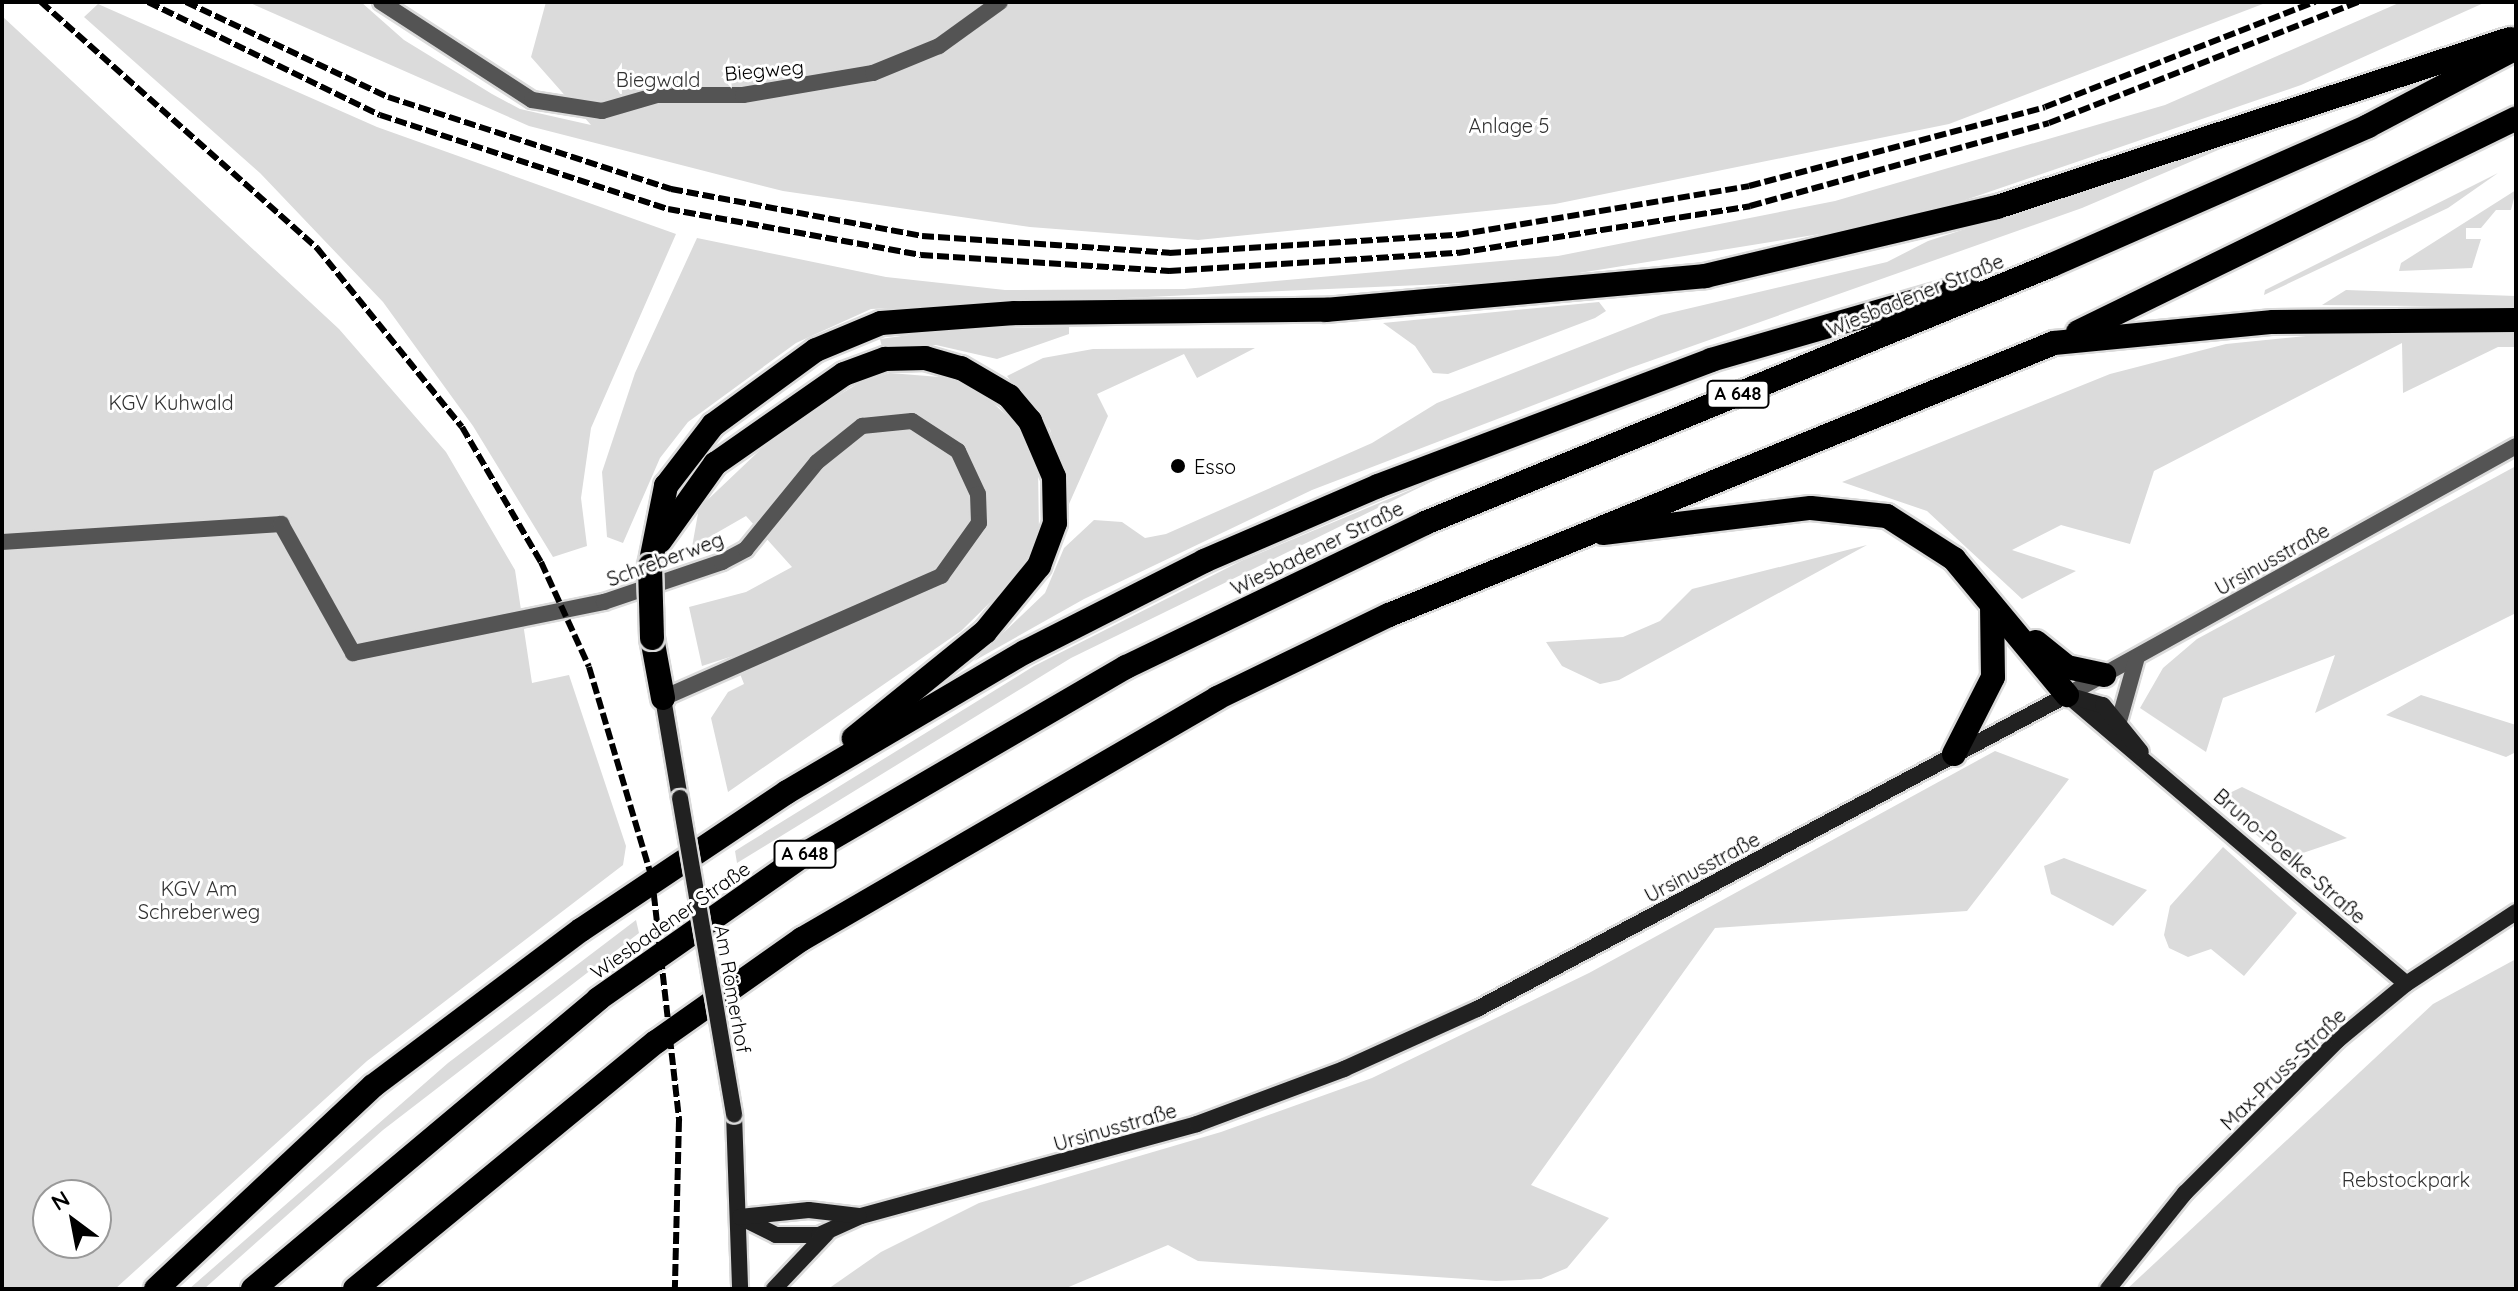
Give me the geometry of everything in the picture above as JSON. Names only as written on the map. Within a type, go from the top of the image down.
[{"type":"highway","points":[[663,698],[652,638],[650,566],[666,486],[713,425],[816,350],[881,323],[1015,313],[1326,310],[1705,276],[1997,207],[2516,37]]},
{"type":"highway","name":"Wiesbadener Straße","points":[[253,1289],[598,999],[808,852],[978,750],[1126,667],[1425,523],[2052,265],[2368,126],[2516,48]]},
{"type":"highway","points":[[355,1289],[656,1042],[802,939],[1217,698],[1561,539],[2054,343],[2516,118]]},
{"type":"highway","points":[[156,1289],[373,1086],[581,930],[787,792],[1039,645],[1204,561],[1378,486],[1803,329],[2052,265]]},
{"type":"highway","points":[[2054,343],[2273,322],[2516,320]]},
{"type":"highway","points":[[650,566],[678,508],[708,471],[812,393],[868,364],[908,357],[961,368],[994,384],[1030,421],[1054,477],[1056,511],[1029,582],[985,632],[787,792]]},
{"type":"highway","points":[[1561,539],[1749,511],[1841,508],[1909,525],[2067,667],[2104,675]]},
{"type":"highway","points":[[1974,582],[2067,695]]},
{"type":"highway","points":[[1954,754],[1993,677],[1992,606]]},
{"type":"main road","name":"Bruno-Poelke-Straße","points":[[2067,695],[2095,700],[2119,721],[2147,761]]},
{"type":"main road","name":"Bruno-Poelke-Straße","points":[[2067,695],[2406,984]]},
{"type":"main road","name":"Ursinusstraße","points":[[740,1217],[791,1237],[830,1230],[861,1216],[1197,1124],[1344,1069],[1491,1002],[2067,695]]},
{"type":"main road","name":"Am Römerhof","points":[[663,698],[734,1114],[740,1217],[740,1289]]},
{"type":"main road","name":"Max-Pruss-Straße","points":[[2108,1289],[2265,1110],[2406,984],[2516,912]]},
{"type":"main road","name":"Ursinusstraße","points":[[740,1217],[809,1210],[861,1216]]},
{"type":"main road","name":"Ursinusstraße","points":[[774,1289],[830,1230]]},
{"type":"street","name":"Biegweg","points":[[381,2],[532,100],[565,110],[602,111],[677,93],[743,95],[873,73],[939,46],[1000,2]]},
{"type":"street","name":"Schreberweg","points":[[2,542],[281,524],[353,653],[604,602],[722,562],[746,549],[817,462],[862,426],[912,421],[958,451],[978,494],[979,523],[941,576],[663,698]]},
{"type":"street","name":"Ursinusstraße","points":[[2067,695],[2516,446]]},
{"type":"street","points":[[2119,721],[2137,657]]},
{"type":"green space","points":[[248,2],[361,2],[404,40],[520,109],[591,125],[531,57],[546,2],[2268,2],[1949,124],[1555,204],[1198,240],[1030,227],[783,191],[529,126]]},
{"type":"green space","points":[[2401,2],[2486,2],[2301,85],[1907,220],[1536,280],[871,309],[796,343],[688,422],[660,458],[623,543],[607,537],[602,472],[635,373],[697,238],[886,277],[1005,290],[1184,289],[1558,256],[1835,201],[2165,105]]},
{"type":"green space","points":[[98,4],[377,127],[676,234],[591,428],[581,498],[587,546],[553,557],[473,426],[383,302],[260,173],[84,17]]},
{"type":"green space","points":[[2,16],[339,329],[446,452],[515,570],[532,683],[569,675],[626,846],[623,865],[367,1061],[115,1289],[2,1289]]},
{"type":"green space","points":[[2244,139],[2082,208],[1630,368],[1312,490],[1084,599],[974,661],[1045,593],[1064,548],[1094,520],[1122,522],[1145,538],[1166,534],[1372,443],[1437,403],[1661,315],[1887,262],[1928,241]]},
{"type":"green space","points":[[2498,173],[2448,208],[2264,295],[2265,290]]},
{"type":"green space","points":[[2516,190],[2511,210],[2496,210],[2481,228],[2466,228],[2466,239],[2481,239],[2472,268],[2399,271],[2401,263]]},
{"type":"green space","points":[[2346,290],[2516,296],[2516,307],[2322,305]]},
{"type":"green space","points":[[1599,302],[1606,311],[1595,318],[1448,374],[1433,373],[1415,346],[1383,323]]},
{"type":"green space","points":[[1069,327],[1069,334],[997,359],[936,345],[882,347],[880,339],[959,328]]},
{"type":"green space","points":[[2326,334],[2516,334],[2516,347],[2498,347],[2403,393],[2402,343],[2154,471],[2130,544],[2061,525],[2012,550],[2076,571],[2022,599],[1927,511],[1842,482],[2110,374],[2226,344]]},
{"type":"green space","points":[[1255,348],[1197,378],[1184,354],[1097,394],[1108,416],[1069,504],[1050,429],[1007,376],[1043,358],[1093,349]]},
{"type":"green space","points":[[890,373],[952,378],[980,391],[1019,427],[1038,467],[1039,533],[1018,575],[961,631],[728,792],[711,718],[728,692],[744,684],[733,656],[702,666],[689,607],[746,592],[792,567],[746,516],[692,547],[699,508],[779,432],[862,381]]},
{"type":"green space","points":[[2516,466],[2516,613],[2315,713],[2335,655],[2223,698],[2206,752],[2140,708],[2163,668],[2197,639]]},
{"type":"green space","points":[[1441,477],[1071,658],[737,863],[735,851],[1034,666],[1241,561]]},
{"type":"green space","points":[[1867,545],[1619,680],[1600,684],[1562,666],[1546,642],[1623,637],[1660,621],[1692,589]]},
{"type":"green space","points":[[2421,695],[2516,725],[2516,752],[2506,757],[2386,715]]},
{"type":"green space","points":[[1995,751],[2069,779],[1967,911],[1715,928],[1531,1185],[1609,1218],[1567,1268],[1541,1279],[1496,1281],[1198,1261],[1168,1245],[1064,1289],[828,1289],[881,1252],[979,1203],[1221,1132],[1372,1078],[1589,973]]},
{"type":"green space","points":[[2242,787],[2347,838],[2285,859],[2215,800]]},
{"type":"green space","points":[[2223,847],[2297,913],[2244,976],[2211,949],[2188,957],[2169,948],[2164,935],[2170,906]]},
{"type":"green space","points":[[2064,858],[2147,890],[2113,926],[2051,894],[2044,866]]},
{"type":"green space","points":[[636,920],[639,933],[383,1130],[204,1289],[189,1289],[448,1063]]},
{"type":"green space","name":"Rebstockpark","points":[[2516,959],[2516,1289],[2127,1289],[2433,1004]]},
{"type":"railway","points":[[41,2],[317,248],[462,427],[541,562],[589,667],[652,878],[679,1120],[675,1289]]},
{"type":"railway","points":[[148,2],[380,115],[668,209],[921,255],[1169,271],[1458,253],[1750,206],[2049,123],[2358,2]]},
{"type":"railway","points":[[186,2],[388,97],[671,189],[922,236],[1169,253],[1457,235],[1749,186],[2045,107],[2315,2]]},
{"type":"place","name":"Esso","points":[[1178,466]]},
{"type":"park label","name":"Biegwald","points":[[658,79]]},
{"type":"park label","name":"Anlage 5","points":[[1509,125]]},
{"type":"park label","name":"KGV Kuhwald","points":[[171,402]]},
{"type":"park label","name":"KGV Am Schreberweg","points":[[199,900]]}]
